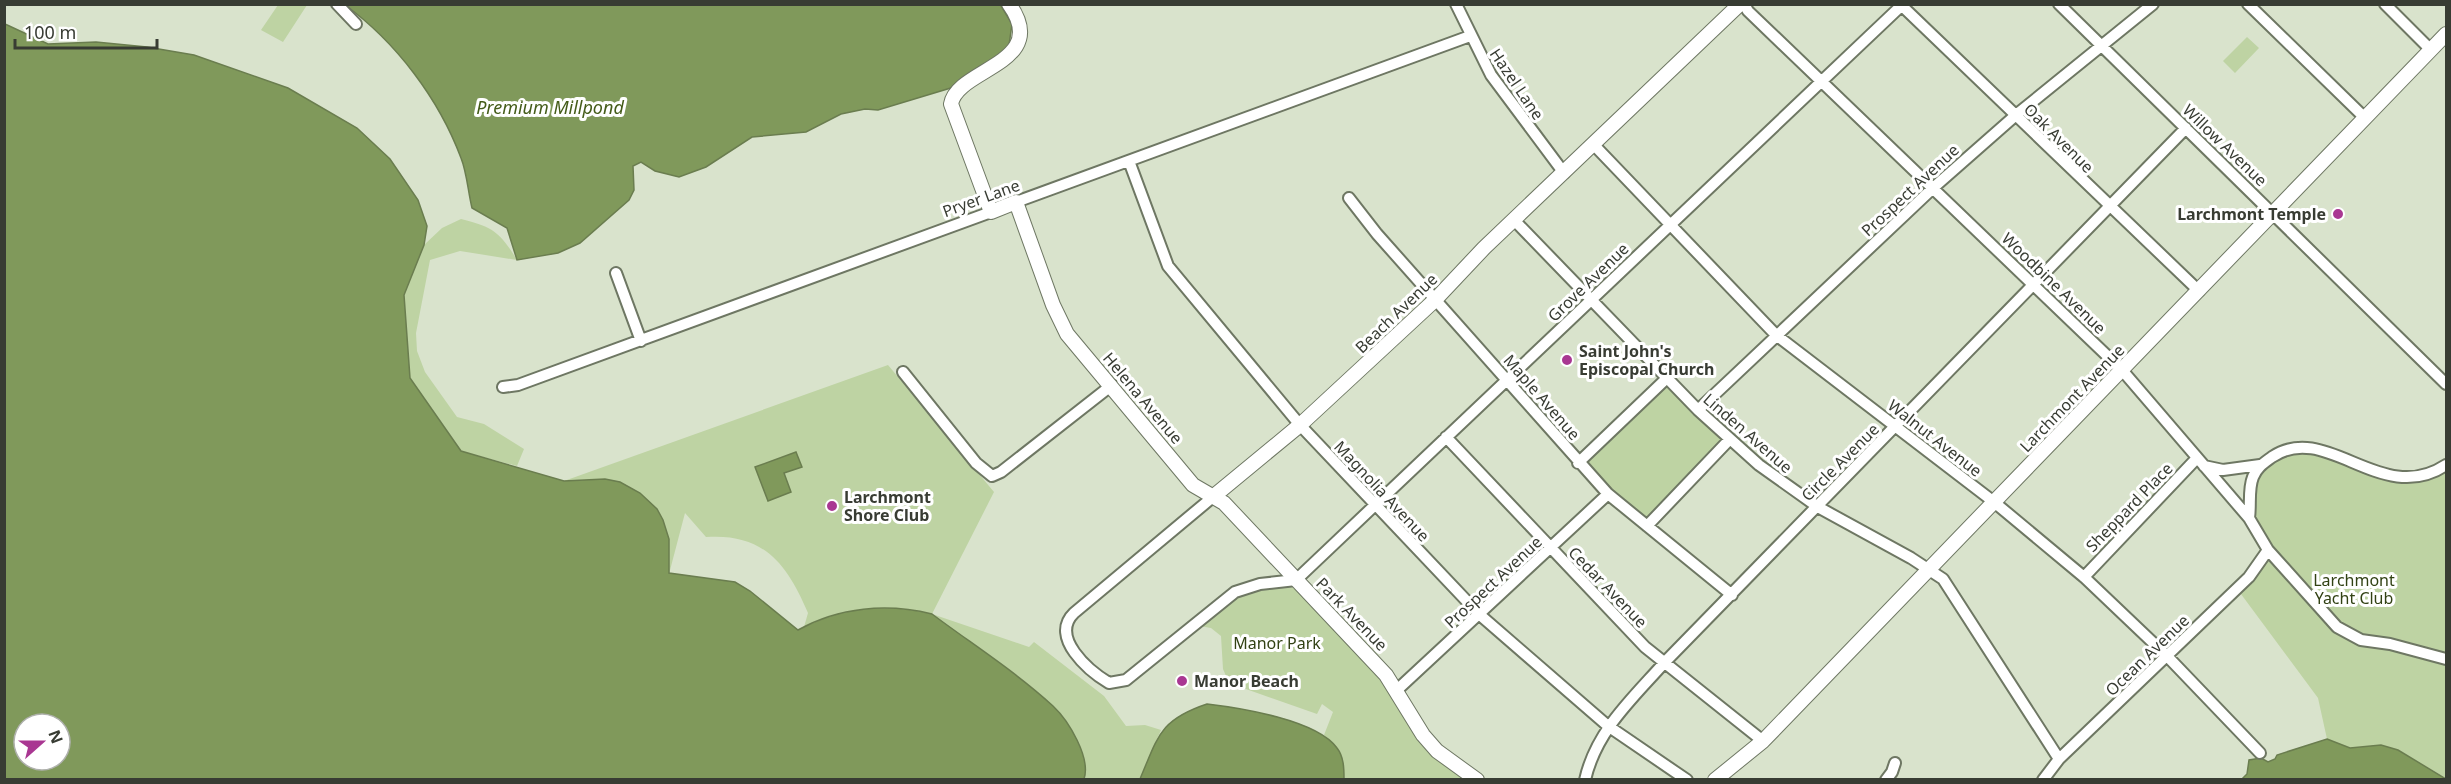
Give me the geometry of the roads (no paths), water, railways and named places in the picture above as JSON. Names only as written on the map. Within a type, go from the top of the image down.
[{"type":"street","points":[[337,4],[356,24]]},
{"type":"street","points":[[991,212],[951,104],[957,90],[1013,52],[1018,38],[1018,23],[1009,4]]},
{"type":"street","name":"Hazel Lane","points":[[1456,4],[1491,75],[1564,173]]},
{"type":"street","name":"Woodbine Avenue","points":[[1742,4],[2122,370],[2249,518],[2268,550],[2337,627],[2361,640],[2390,644],[2446,659]]},
{"type":"street","name":"Beach Avenue","points":[[1065,631],[1066,622],[1074,613],[1300,424],[1435,300],[1484,248],[1742,4]]},
{"type":"street","name":"Willow Avenue","points":[[2059,4],[2446,384]]},
{"type":"street","name":"Prospect Avenue","points":[[1698,410],[1933,188],[2016,115],[2153,4]]},
{"type":"street","points":[[2248,4],[2365,118]]},
{"type":"street","points":[[2385,4],[2432,50]]},
{"type":"street","name":"Grove Avenue","points":[[1296,580],[1900,5]]},
{"type":"street","name":"Oak Avenue","points":[[1900,5],[2016,115],[2109,208],[2199,291]]},
{"type":"street","name":"Larchmont Avenue","points":[[1715,780],[1763,741],[2446,34]]},
{"type":"street","name":"Pryer Lane","points":[[503,387],[518,385],[1470,36]]},
{"type":"street","name":"Circle Avenue","points":[[1585,780],[1596,747],[1608,726],[1664,663],[2186,128]]},
{"type":"street","name":"Walnut Avenue","points":[[1594,145],[1776,335],[1994,502],[2084,577],[2167,656],[2260,753]]},
{"type":"street","name":"Magnolia Avenue","points":[[1130,161],[1168,267],[1300,424],[1375,507],[1480,615],[1608,726],[1687,780]]},
{"type":"street","name":"Maple Avenue","points":[[1349,198],[1377,234],[1507,379],[1578,463],[1608,494],[1732,595]]},
{"type":"street","name":"Helena Avenue","points":[[1016,202],[1053,305],[1067,334],[1112,385],[1193,485],[1224,503],[1296,580]]},
{"type":"street","name":"Linden Avenue","points":[[1515,220],[1698,410],[1759,465],[1818,507],[1928,568],[1942,579],[2059,759]]},
{"type":"street","points":[[616,273],[641,340]]},
{"type":"street","points":[[903,372],[976,463],[992,476],[1001,472],[1112,385]]},
{"type":"street","points":[[1578,463],[1667,378]]},
{"type":"street","name":"Cedar Avenue","points":[[1446,437],[1599,601],[1664,663],[1763,741]]},
{"type":"street","points":[[1647,526],[1730,440]]},
{"type":"street","points":[[2200,462],[2223,470],[2260,465],[2282,450],[2305,447],[2321,450],[2376,473],[2397,477],[2423,476],[2446,465]]},
{"type":"street","name":"Sheppard Place","points":[[2084,577],[2200,462]]},
{"type":"street","points":[[2249,518],[2250,487],[2260,465]]},
{"type":"street","name":"Prospect Avenue","points":[[1398,689],[1608,494]]},
{"type":"street","name":"Ocean Avenue","points":[[2043,780],[2059,759],[2249,577],[2268,550]]},
{"type":"street","name":"Park Avenue","points":[[1065,631],[1077,655],[1100,677],[1109,683],[1116,683],[1126,680],[1235,592],[1260,584],[1296,580],[1398,689],[1424,735],[1437,751],[1477,780]]},
{"type":"street","points":[[1886,780],[1895,763]]},
{"type":"water","name":"Premium Millpond","points":[[1000,4],[1012,24],[1008,52],[954,87],[878,110],[865,109],[841,114],[806,132],[752,137],[706,167],[679,177],[655,171],[641,162],[633,166],[634,190],[629,200],[580,243],[558,253],[517,260],[507,228],[472,208],[461,158],[441,114],[428,93],[382,36],[345,5]]},
{"type":"water","points":[[5,24],[48,44],[96,42],[194,55],[288,88],[357,128],[390,159],[418,200],[427,226],[424,245],[404,295],[410,378],[461,451],[564,481],[605,479],[620,482],[640,493],[657,509],[663,520],[669,539],[669,573],[735,582],[750,591],[798,630],[830,616],[864,609],[898,609],[932,614],[1009,670],[1053,706],[1066,721],[1077,740],[1084,761],[1084,779],[5,779]]},
{"type":"water","points":[[796,452],[802,467],[784,473],[791,492],[768,501],[755,467]]},
{"type":"water","points":[[1207,704],[1258,712],[1313,730],[1327,738],[1337,748],[1343,763],[1344,779],[1140,779],[1156,741],[1169,724],[1191,710]]},
{"type":"water","points":[[2327,739],[2350,748],[2381,745],[2398,750],[2446,779],[2242,779],[2247,774],[2249,760],[2261,758],[2268,762],[2275,759],[2277,755]]},
{"type":"place","name":"Larchmont Temple","points":[[2338,214]]},
{"type":"place","name":"Saint John's Episcopal Church","points":[[1567,360]]},
{"type":"place","name":"Larchmont Shore Club","points":[[832,506]]},
{"type":"place","name":"Manor Beach","points":[[1182,681]]},
{"type":"park label","name":"Larchmont Yacht Club","points":[[2354,589]]},
{"type":"park label","name":"Manor Park","points":[[1277,643]]}]
